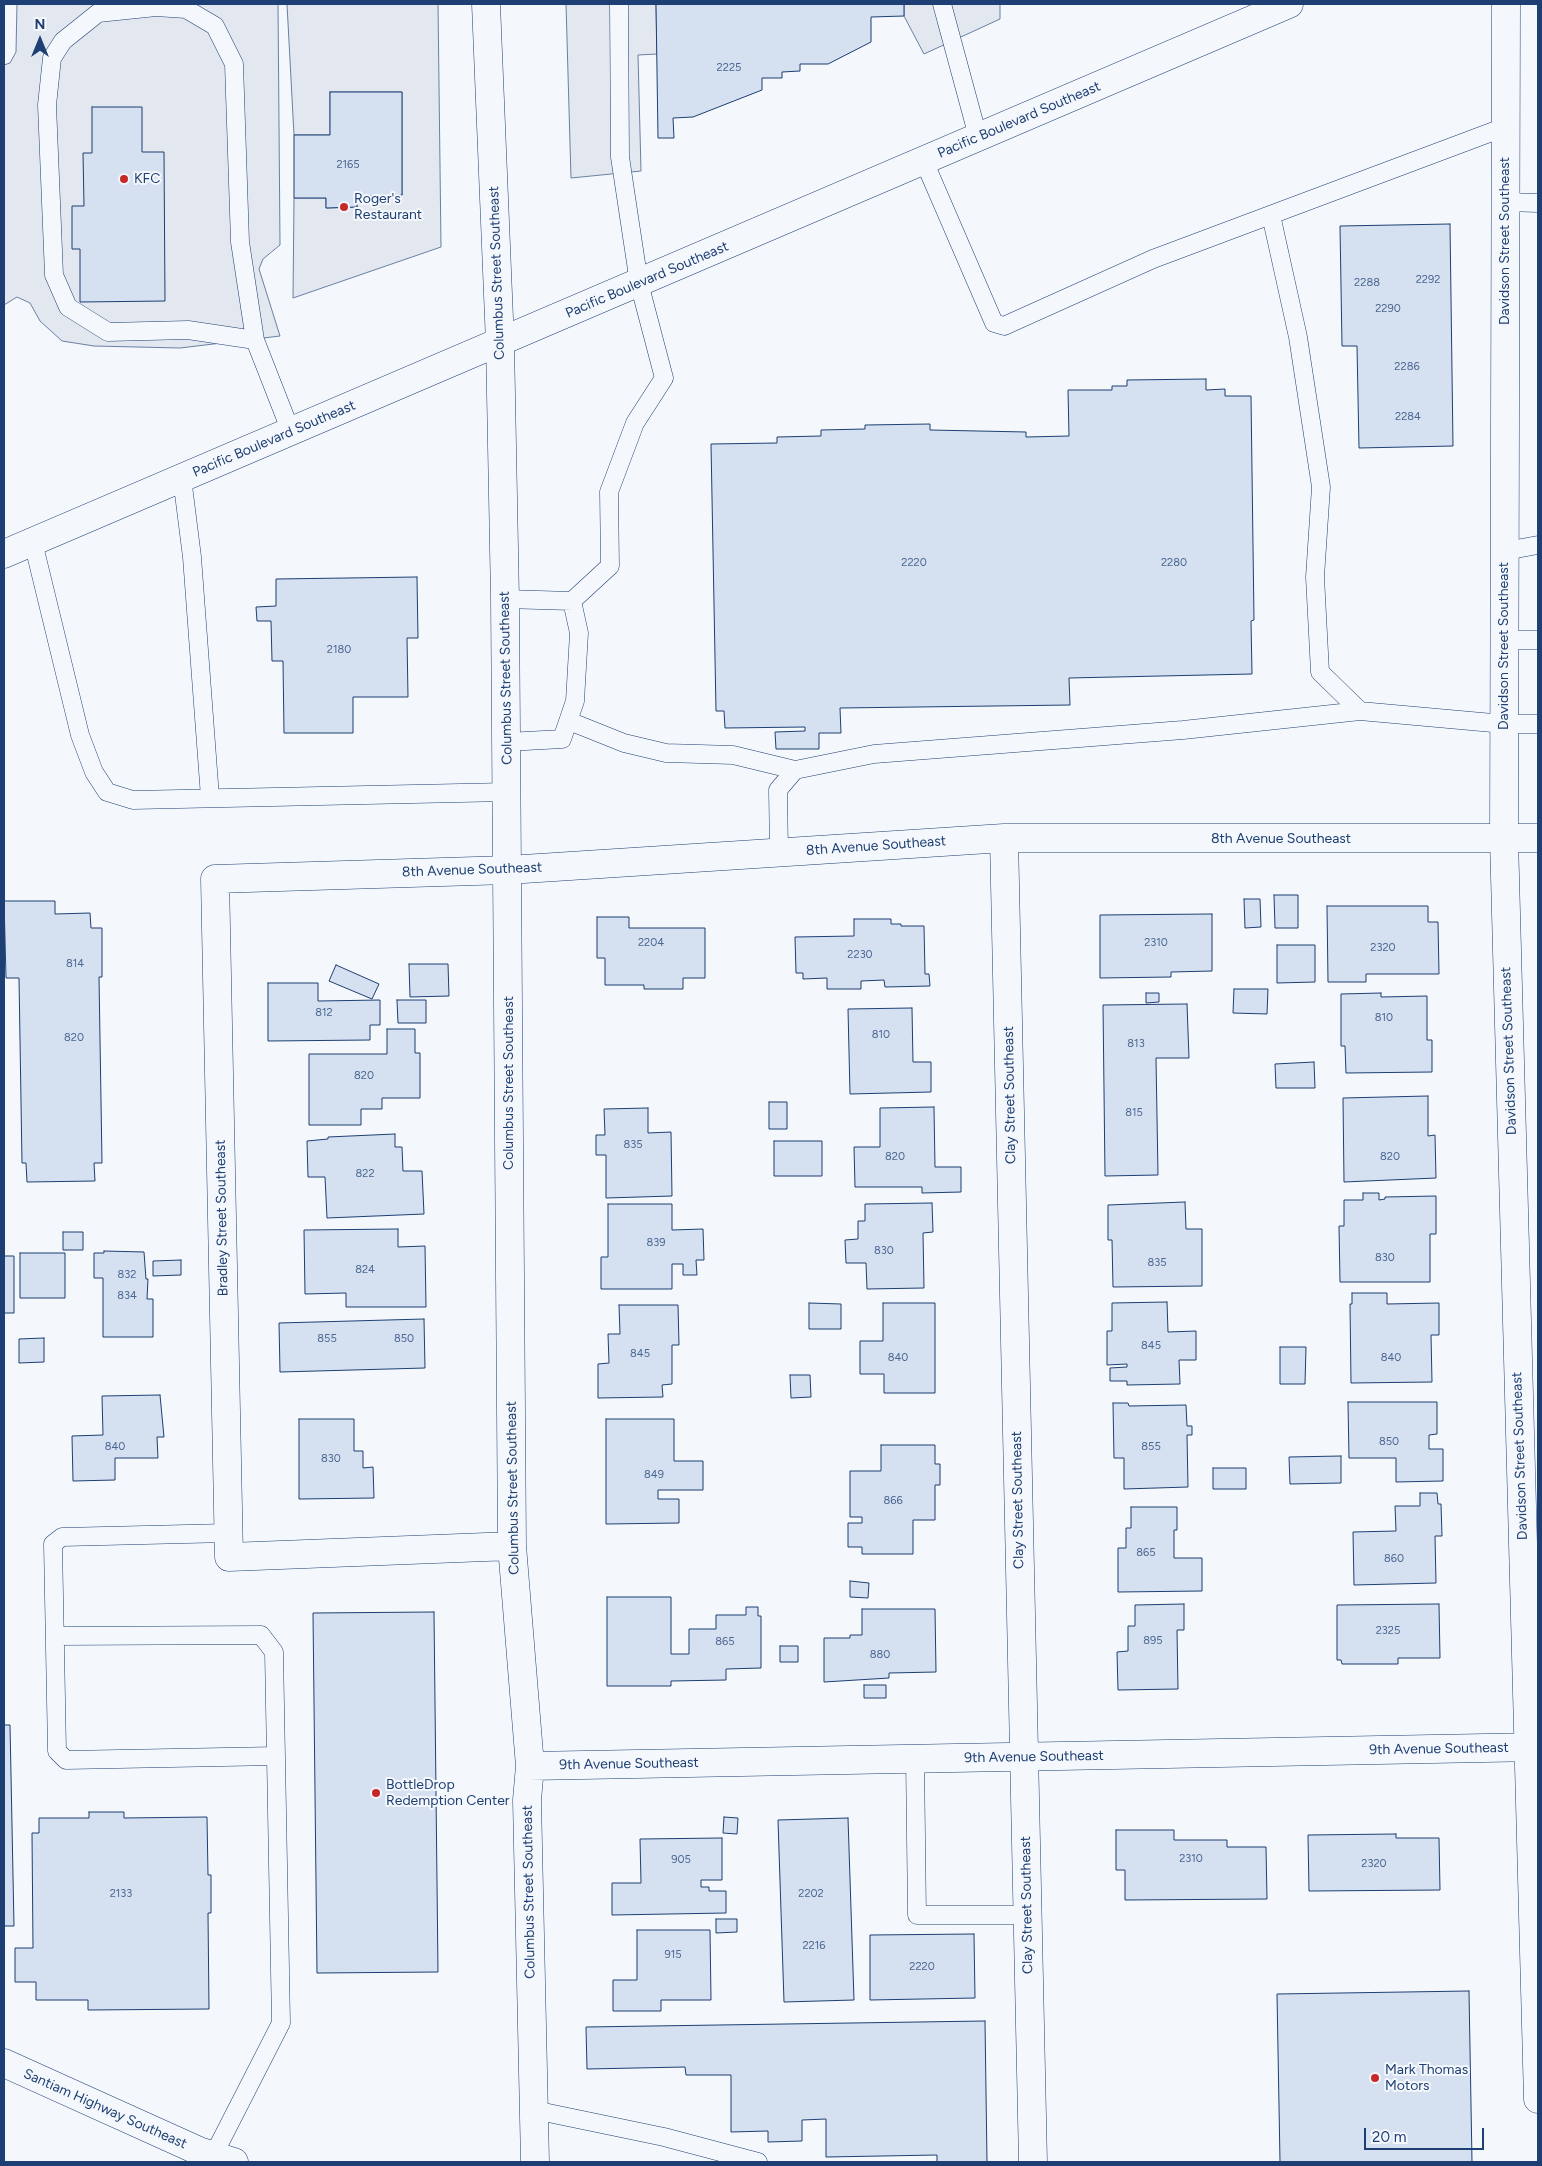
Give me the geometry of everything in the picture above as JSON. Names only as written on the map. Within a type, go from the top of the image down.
[{"type":"main road","name":"Columbus Street Southeast","points":[[486,4],[500,343],[505,600],[512,1546],[530,1766],[527,1800],[535,2162]]},
{"type":"main road","name":"Pacific Boulevard Southeast","points":[[4,554],[1289,4]]},
{"type":"main road","name":"Davidson Street Southeast","points":[[1506,4],[1504,839],[1533,1747],[1538,2099]]},
{"type":"main road","name":"8th Avenue Southeast","points":[[215,879],[508,870],[1004,838],[1538,838]]},
{"type":"main road","name":"Clay Street Southeast","points":[[1004,838],[1033,2162]]},
{"type":"main road","name":"Bradley Street Southeast","points":[[215,879],[228,1545]]},
{"type":"main road","points":[[228,1545],[512,1546]]},
{"type":"main road","name":"9th Avenue Southeast","points":[[530,1766],[1533,1747]]},
{"type":"main road","name":"Santiam Highway Southeast","points":[[4,2064],[224,2159]]},
{"type":"lane","points":[[505,600],[572,601],[610,566],[609,492],[635,423],[664,378],[638,283],[620,157],[619,4]]},
{"type":"lane","points":[[942,4],[978,137]]},
{"type":"lane","points":[[255,340],[188,330],[108,332],[68,308],[54,275],[46,105],[52,58],[63,41],[98,13],[156,7],[186,9],[215,26],[234,64],[240,242],[255,340],[291,432]]},
{"type":"lane","points":[[924,161],[994,323],[1004,326],[1153,259],[1506,127]]},
{"type":"lane","points":[[1505,202],[1538,203]]},
{"type":"lane","points":[[1271,215],[1298,337],[1321,487],[1315,577],[1320,672],[1360,711]]},
{"type":"lane","points":[[182,478],[192,557],[210,797]]},
{"type":"lane","points":[[33,542],[80,735],[94,772],[107,792],[133,800],[507,792]]},
{"type":"lane","points":[[1504,551],[1538,545]]},
{"type":"lane","points":[[506,742],[562,739],[575,701],[579,633],[572,601]]},
{"type":"lane","points":[[1504,640],[1538,640]]},
{"type":"lane","points":[[569,721],[624,743],[666,753],[733,756],[795,770],[874,754],[1183,730],[1360,711],[1504,724],[1538,724]]},
{"type":"lane","points":[[779,853],[778,790],[795,770]]},
{"type":"lane","points":[[228,1545],[62,1537],[53,1544],[57,1751],[66,1760],[276,1756]]},
{"type":"lane","points":[[55,1636],[261,1635],[274,1652],[281,2023],[224,2159]]},
{"type":"lane","points":[[915,1759],[917,1915],[1027,1915]]},
{"type":"lane","points":[[534,2110],[664,2137],[758,2162]]},
{"type":"shaded area","points":[[17,4],[278,4],[280,245],[263,259],[259,269],[280,336],[180,348],[94,346],[62,341],[40,321],[30,303],[17,297],[4,305],[4,65],[10,63],[16,52]]},
{"type":"shaded area","points":[[287,4],[438,4],[441,247],[293,298],[294,198],[326,198],[326,208],[357,207],[357,196],[402,195],[402,92],[330,92],[330,135],[294,135]]},
{"type":"shaded area","points":[[566,4],[656,4],[657,54],[638,55],[641,171],[571,178]]},
{"type":"shaded area","points":[[904,4],[1000,4],[1000,19],[924,54],[904,16]]},
{"type":"building","points":[[656,4],[904,4],[904,16],[871,17],[871,42],[828,64],[800,64],[800,71],[782,72],[782,78],[762,78],[762,90],[693,117],[673,118],[674,138],[658,138]]},
{"type":"building","points":[[330,92],[402,92],[402,195],[357,196],[357,207],[326,208],[326,198],[294,198],[294,135],[330,135]]},
{"type":"building","name":"KFC","points":[[92,107],[142,107],[142,152],[164,152],[165,301],[80,302],[80,249],[72,249],[72,206],[84,206],[83,153],[92,153]]},
{"type":"building","points":[[1450,224],[1453,446],[1359,448],[1357,346],[1342,346],[1340,226]]},
{"type":"building","points":[[1206,379],[1206,390],[1225,389],[1225,396],[1251,396],[1254,620],[1251,621],[1252,674],[1069,678],[1070,705],[840,708],[841,733],[819,733],[819,749],[776,749],[775,732],[805,731],[805,727],[725,728],[724,711],[716,711],[711,444],[777,443],[777,437],[821,436],[821,430],[865,429],[865,425],[930,424],[930,430],[1026,432],[1026,437],[1069,436],[1068,390],[1112,390],[1112,386],[1127,386],[1127,380]]},
{"type":"building","points":[[417,577],[418,638],[407,638],[408,697],[353,697],[353,733],[284,733],[283,661],[272,661],[271,621],[257,621],[256,607],[276,606],[276,579]]},
{"type":"building","points":[[1274,895],[1298,895],[1298,928],[1275,928]]},
{"type":"building","points":[[1244,899],[1260,899],[1261,927],[1245,928]]},
{"type":"building","points":[[4,901],[55,901],[55,914],[90,913],[91,928],[102,928],[102,977],[99,977],[102,1163],[94,1163],[95,1181],[27,1182],[26,1163],[22,1163],[19,978],[6,978]]},
{"type":"building","points":[[1327,906],[1428,906],[1428,922],[1438,922],[1439,974],[1366,974],[1366,982],[1328,982]]},
{"type":"building","points":[[1212,914],[1212,971],[1171,972],[1171,977],[1100,978],[1100,915]]},
{"type":"building","points":[[597,917],[629,917],[629,928],[705,928],[705,978],[683,978],[683,989],[644,989],[644,985],[605,985],[605,958],[597,958]]},
{"type":"building","points":[[854,919],[891,919],[891,924],[924,926],[925,974],[929,974],[930,986],[885,987],[884,980],[861,981],[861,989],[827,989],[827,978],[803,979],[803,973],[796,973],[795,937],[854,936]]},
{"type":"building","points":[[1277,945],[1315,945],[1315,982],[1277,983]]},
{"type":"building","points":[[409,964],[448,964],[449,996],[410,997]]},
{"type":"building","points":[[336,965],[379,984],[372,999],[329,981]]},
{"type":"building","points":[[268,983],[318,983],[318,1001],[380,1000],[380,1025],[370,1025],[370,1040],[268,1041]]},
{"type":"building","points":[[1234,989],[1268,989],[1267,1014],[1233,1013]]},
{"type":"building","points":[[1146,993],[1159,993],[1159,1002],[1146,1003]]},
{"type":"building","points":[[1381,993],[1381,997],[1427,996],[1427,1040],[1432,1040],[1432,1072],[1346,1073],[1345,1046],[1341,1046],[1341,994]]},
{"type":"building","points":[[397,1000],[426,1000],[426,1023],[398,1023]]},
{"type":"building","points":[[1187,1004],[1189,1058],[1156,1058],[1158,1175],[1105,1176],[1103,1005]]},
{"type":"building","points":[[912,1008],[913,1062],[931,1062],[931,1092],[850,1094],[848,1009]]},
{"type":"building","points":[[387,1029],[415,1029],[415,1053],[420,1053],[420,1098],[382,1098],[382,1109],[361,1109],[361,1125],[309,1125],[309,1054],[387,1054]]},
{"type":"building","points":[[1314,1062],[1315,1088],[1276,1088],[1275,1064]]},
{"type":"building","points":[[1428,1096],[1428,1136],[1435,1135],[1436,1178],[1344,1182],[1343,1098]]},
{"type":"building","points":[[769,1102],[787,1102],[787,1129],[769,1129]]},
{"type":"building","points":[[934,1107],[935,1167],[961,1167],[961,1192],[922,1193],[922,1187],[855,1187],[854,1147],[880,1147],[880,1108]]},
{"type":"building","points":[[648,1108],[648,1133],[671,1132],[672,1196],[606,1198],[606,1155],[596,1155],[596,1135],[605,1135],[604,1109]]},
{"type":"building","points":[[395,1134],[395,1147],[402,1147],[403,1171],[422,1171],[424,1214],[327,1218],[325,1177],[308,1177],[307,1141],[328,1139],[328,1137]]},
{"type":"building","points":[[774,1141],[822,1141],[822,1176],[774,1176]]},
{"type":"building","points":[[1363,1193],[1379,1193],[1379,1200],[1385,1199],[1385,1197],[1436,1196],[1436,1234],[1430,1234],[1430,1282],[1340,1282],[1339,1226],[1344,1226],[1344,1200],[1363,1200]]},
{"type":"building","points":[[1185,1202],[1186,1229],[1202,1229],[1202,1286],[1113,1287],[1112,1240],[1108,1240],[1108,1205]]},
{"type":"building","points":[[932,1203],[933,1232],[923,1233],[924,1288],[867,1289],[866,1263],[846,1263],[845,1240],[858,1239],[858,1221],[865,1221],[865,1204]]},
{"type":"building","points":[[608,1204],[672,1204],[672,1230],[703,1229],[704,1260],[696,1260],[697,1275],[683,1275],[683,1264],[672,1264],[672,1289],[601,1289],[601,1257],[608,1257]]},
{"type":"building","points":[[398,1229],[398,1247],[425,1246],[426,1307],[346,1307],[346,1293],[305,1294],[304,1230]]},
{"type":"building","points":[[63,1232],[83,1232],[83,1250],[63,1250]]},
{"type":"building","points":[[104,1251],[144,1252],[146,1279],[148,1279],[147,1299],[153,1299],[153,1337],[103,1337],[103,1278],[94,1278],[94,1253],[104,1253]]},
{"type":"building","points":[[20,1253],[65,1253],[65,1298],[20,1298]]},
{"type":"building","points":[[4,1256],[14,1256],[14,1313],[4,1313]]},
{"type":"building","points":[[181,1260],[181,1275],[153,1276],[153,1261]]},
{"type":"building","points":[[1352,1293],[1387,1293],[1387,1304],[1439,1303],[1439,1335],[1431,1335],[1432,1382],[1351,1383],[1350,1304],[1352,1304]]},
{"type":"building","points":[[1167,1302],[1168,1332],[1196,1331],[1196,1360],[1179,1360],[1180,1384],[1127,1385],[1127,1381],[1110,1381],[1110,1368],[1127,1367],[1127,1364],[1107,1365],[1107,1331],[1112,1331],[1112,1303]]},
{"type":"building","points":[[809,1303],[841,1304],[841,1329],[809,1329]]},
{"type":"building","points":[[883,1303],[935,1303],[935,1393],[884,1393],[884,1374],[860,1374],[860,1341],[883,1341]]},
{"type":"building","points":[[619,1305],[678,1305],[679,1345],[672,1345],[672,1384],[662,1385],[663,1397],[598,1398],[598,1364],[609,1363],[608,1334],[620,1334]]},
{"type":"building","points":[[424,1319],[425,1368],[280,1372],[279,1323]]},
{"type":"building","points":[[44,1338],[44,1362],[19,1363],[19,1339]]},
{"type":"building","points":[[1280,1347],[1306,1347],[1305,1384],[1280,1384]]},
{"type":"building","points":[[790,1375],[810,1375],[811,1397],[791,1398]]},
{"type":"building","points":[[160,1395],[164,1437],[157,1437],[158,1458],[115,1458],[115,1480],[73,1481],[72,1436],[103,1435],[102,1396]]},
{"type":"building","points":[[1348,1402],[1437,1402],[1437,1434],[1429,1435],[1429,1449],[1443,1449],[1443,1481],[1396,1482],[1396,1458],[1349,1458]]},
{"type":"building","points":[[1113,1403],[1128,1403],[1129,1406],[1186,1405],[1187,1426],[1192,1426],[1192,1435],[1187,1435],[1188,1487],[1124,1489],[1124,1458],[1114,1458]]},
{"type":"building","points":[[299,1419],[354,1419],[354,1451],[363,1451],[363,1468],[373,1467],[374,1498],[299,1499]]},
{"type":"building","points":[[606,1419],[674,1419],[674,1461],[703,1461],[703,1490],[658,1490],[658,1499],[679,1499],[679,1523],[606,1524]]},
{"type":"building","points":[[881,1445],[935,1445],[935,1464],[940,1464],[940,1485],[935,1485],[935,1520],[913,1520],[913,1554],[862,1554],[862,1547],[848,1547],[848,1523],[862,1523],[862,1517],[850,1517],[850,1471],[881,1471]]},
{"type":"building","points":[[1341,1456],[1341,1483],[1290,1484],[1289,1457]]},
{"type":"building","points":[[1213,1468],[1246,1468],[1246,1489],[1213,1489]]},
{"type":"building","points":[[1420,1493],[1437,1493],[1438,1504],[1441,1504],[1442,1536],[1435,1536],[1436,1583],[1354,1585],[1353,1532],[1396,1531],[1395,1506],[1420,1506]]},
{"type":"building","points":[[1131,1507],[1177,1507],[1177,1530],[1174,1530],[1174,1558],[1202,1558],[1202,1591],[1118,1592],[1118,1548],[1126,1548],[1126,1528],[1131,1528]]},
{"type":"building","points":[[850,1581],[869,1583],[868,1598],[850,1597]]},
{"type":"building","points":[[607,1597],[671,1597],[671,1654],[689,1654],[689,1629],[716,1629],[716,1615],[746,1615],[746,1607],[758,1607],[758,1616],[761,1616],[761,1668],[726,1669],[726,1680],[671,1681],[671,1686],[607,1686]]},
{"type":"building","points":[[1184,1604],[1184,1630],[1177,1630],[1178,1689],[1118,1690],[1117,1652],[1128,1651],[1128,1626],[1135,1626],[1135,1605]]},
{"type":"building","points":[[1439,1604],[1440,1658],[1398,1658],[1398,1664],[1342,1664],[1341,1660],[1337,1660],[1337,1605]]},
{"type":"building","points":[[862,1609],[935,1609],[936,1672],[889,1673],[889,1678],[824,1682],[824,1638],[850,1638],[850,1635],[862,1635]]},
{"type":"building","name":"BottleDrop Redemption Center","points":[[434,1612],[438,1972],[317,1973],[313,1613]]},
{"type":"building","points":[[780,1646],[798,1646],[798,1662],[780,1662]]},
{"type":"building","points":[[864,1685],[886,1685],[886,1698],[864,1698]]},
{"type":"building","points":[[4,1725],[10,1725],[14,1926],[4,1926]]},
{"type":"building","points":[[89,1812],[124,1812],[124,1818],[207,1817],[208,1875],[211,1875],[211,1913],[208,1913],[209,2009],[88,2010],[88,2000],[36,2000],[36,1982],[15,1982],[15,1948],[33,1948],[32,1833],[39,1833],[39,1818],[89,1818]]},
{"type":"building","points":[[724,1817],[738,1818],[737,1834],[723,1833]]},
{"type":"building","points":[[848,1818],[854,2000],[784,2002],[778,1820]]},
{"type":"building","points":[[1116,1830],[1174,1830],[1174,1840],[1227,1840],[1227,1847],[1266,1847],[1267,1899],[1125,1900],[1125,1870],[1116,1870]]},
{"type":"building","points":[[1396,1834],[1396,1838],[1439,1838],[1440,1890],[1309,1891],[1308,1835]]},
{"type":"building","points":[[722,1838],[722,1880],[701,1880],[701,1887],[709,1887],[709,1891],[726,1891],[726,1913],[612,1915],[612,1883],[641,1883],[640,1839]]},
{"type":"building","points":[[716,1919],[737,1919],[737,1932],[716,1933]]},
{"type":"building","points":[[637,1930],[710,1930],[711,2000],[661,2000],[661,2011],[613,2011],[613,1980],[637,1980]]},
{"type":"building","points":[[974,1934],[975,1998],[870,2000],[870,1935]]},
{"type":"building","name":"Mark Thomas Motors","points":[[1469,1991],[1472,2162],[1280,2162],[1277,1994]]},
{"type":"building","points":[[985,2021],[987,2162],[937,2162],[937,2155],[826,2157],[826,2119],[802,2120],[802,2141],[768,2142],[768,2131],[731,2132],[731,2075],[686,2075],[685,2067],[587,2069],[586,2027]]},
{"type":"place","name":"KFC","points":[[124,179]]},
{"type":"place","name":"Roger's Restaurant","points":[[344,207]]},
{"type":"place","name":"BottleDrop Redemption Center","points":[[376,1793]]},
{"type":"place","name":"Mark Thomas Motors","points":[[1375,2078]]}]
